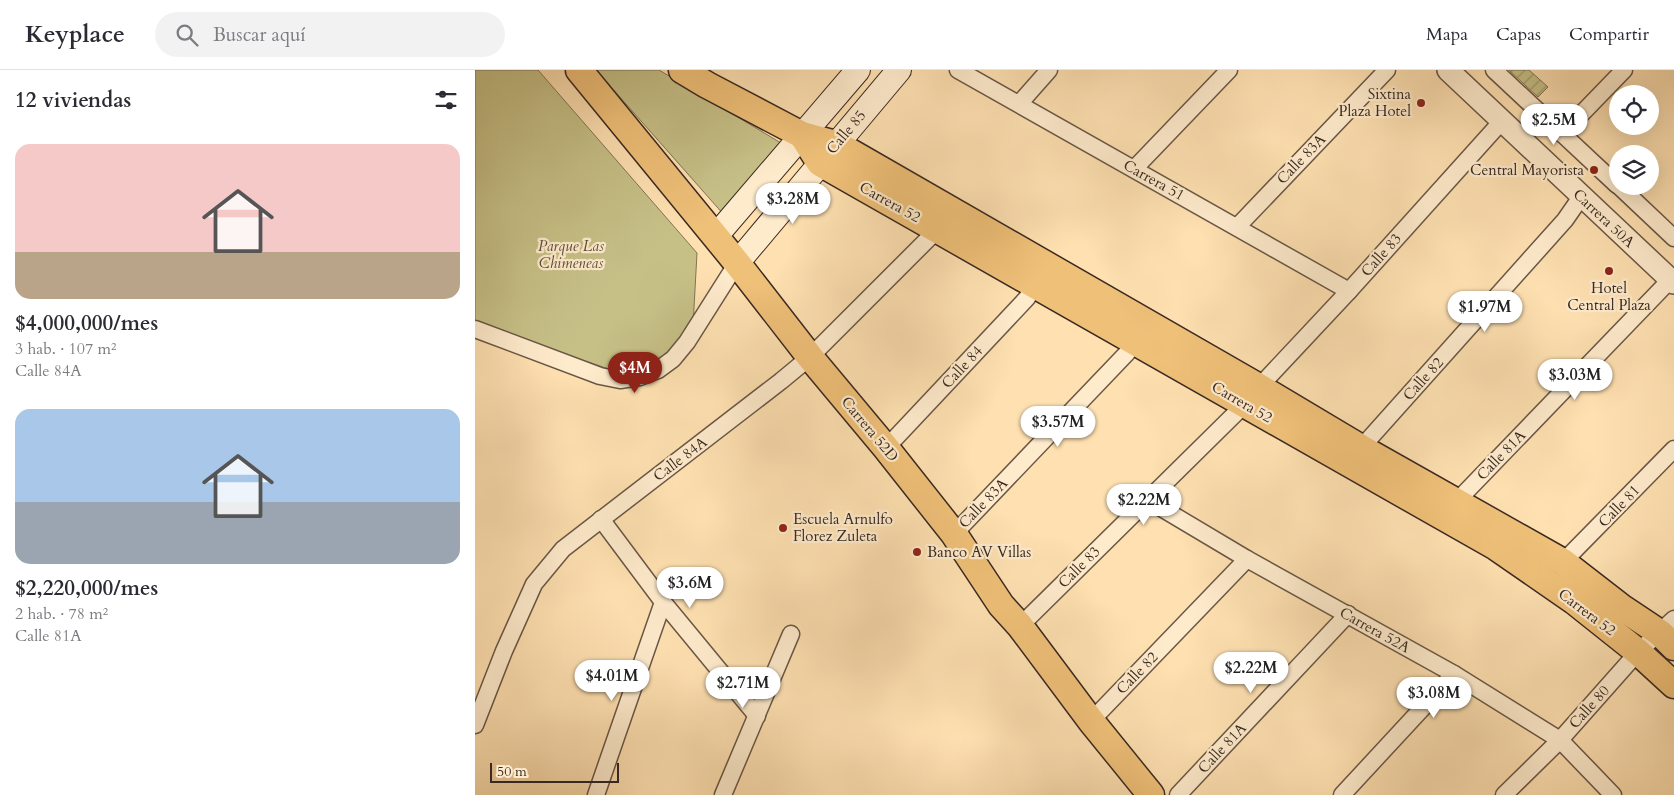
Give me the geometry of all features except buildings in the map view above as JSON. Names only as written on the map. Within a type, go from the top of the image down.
[{"type":"main road","name":"Carrera 52D","points":[[579,70],[737,263],[810,357],[886,448],[954,534],[1001,605],[1020,626],[1091,721],[1151,795]]},
{"type":"main road","name":"Carrera 52","points":[[682,70],[801,135],[938,229],[1136,341],[1361,448],[1457,501],[1563,562],[1621,607],[1669,633]]},
{"type":"main road","name":"Calle 85","points":[[715,236],[858,70]]},
{"type":"main road","name":"Calle 85","points":[[737,263],[899,70]]},
{"type":"main road","name":"Carrera 52","points":[[828,153],[1252,396],[1496,547],[1574,601],[1638,652],[1674,685]]},
{"type":"street","name":"Carrera 51","points":[[958,70],[1349,291]]},
{"type":"street","points":[[1019,104],[1049,70]]},
{"type":"street","points":[[1134,170],[1229,70]]},
{"type":"street","name":"Calle 83A","points":[[1237,227],[1387,70]]},
{"type":"street","name":"Carrera 50A","points":[[1448,70],[1672,281]]},
{"type":"street","points":[[1495,70],[1609,178]]},
{"type":"street","points":[[1562,134],[1624,70]]},
{"type":"street","name":"Calle 83","points":[[1020,626],[1252,396],[1502,122]]},
{"type":"street","points":[[1628,195],[1674,238]]},
{"type":"street","name":"Calle 82","points":[[1361,448],[1565,220],[1581,196]]},
{"type":"street","name":"Calle 84A","points":[[475,726],[504,651],[534,584],[563,548],[810,357],[938,229]]},
{"type":"street","points":[[475,329],[600,376],[621,380],[640,377],[658,370],[673,359],[687,342],[737,263]]},
{"type":"street","name":"Calle 81A","points":[[1457,501],[1672,281]]},
{"type":"street","name":"Calle 84","points":[[886,448],[1027,298],[1035,284]]},
{"type":"street","name":"Calle 83A","points":[[954,534],[1126,354],[1136,341]]},
{"type":"street","name":"Calle 81","points":[[1563,562],[1674,449]]},
{"type":"street","name":"Carrera 52A","points":[[1148,500],[1247,559],[1454,674],[1560,740],[1613,795]]},
{"type":"street","points":[[601,519],[663,602],[757,716]]},
{"type":"street","name":"Calle 82","points":[[1091,721],[1247,559]]},
{"type":"street","points":[[596,795],[663,602]]},
{"type":"street","name":"Calle 81A","points":[[1178,795],[1348,614]]},
{"type":"street","name":"Calle 80","points":[[1504,795],[1560,740],[1638,652],[1669,633]]},
{"type":"street","points":[[723,795],[791,634]]},
{"type":"street","points":[[1342,795],[1454,674]]},
{"type":"green space","name":"Parque Las Chimeneas","points":[[475,70],[538,70],[697,253],[693,326],[663,361],[640,372],[617,372],[475,323]]},
{"type":"green space","points":[[596,70],[659,70],[786,146],[725,216]]},
{"type":"green space","points":[[1509,70],[1529,70],[1548,87],[1538,97]]},
{"type":"place","name":"Sixtina Plaza Hotel","points":[[1421,103]]},
{"type":"place","name":"Central Mayorista","points":[[1594,170]]},
{"type":"place","name":"Hotel Central Plaza","points":[[1609,271]]},
{"type":"place","name":"Escuela Arnulfo Florez Zuleta","points":[[783,528]]},
{"type":"place","name":"Banco AV Villas","points":[[917,552]]}]
